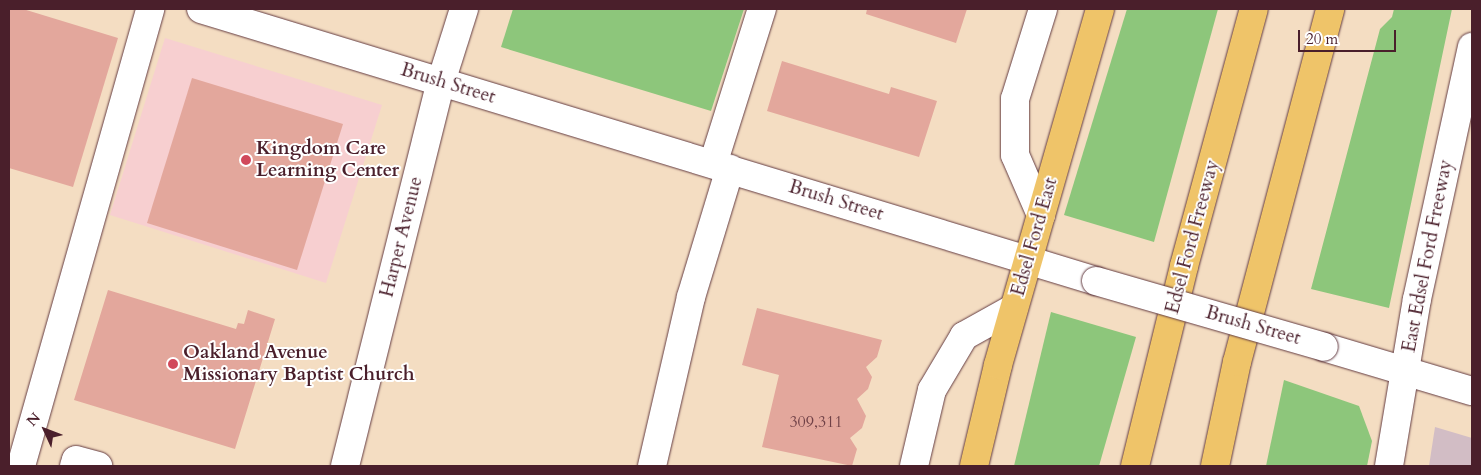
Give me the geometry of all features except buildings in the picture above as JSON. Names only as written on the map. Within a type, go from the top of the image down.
[{"type":"main road","name":"Edsel Ford East","points":[[974,466],[1014,308],[1100,9]]},
{"type":"main road","name":"Edsel Ford Freeway","points":[[1135,466],[1184,266],[1254,9]]},
{"type":"main road","points":[[1215,466],[1237,362],[1330,9]]},
{"type":"street","points":[[21,466],[150,9]]},
{"type":"street","name":"Brush Street","points":[[201,9],[1096,281],[1472,391]]},
{"type":"street","name":"Harper Avenue","points":[[345,466],[441,82],[464,9]]},
{"type":"street","points":[[652,466],[722,167],[762,9]]},
{"type":"street","points":[[1041,215],[1015,155],[1015,98],[1043,9]]},
{"type":"street","name":"East Edsel Ford Freeway","points":[[1390,466],[1417,299],[1472,47]]},
{"type":"street","points":[[914,466],[932,390],[964,336],[1014,308]]},
{"type":"street","points":[[74,466],[76,460],[98,466]]},
{"type":"shaded area","name":"Kingdom Care Learning Center","points":[[165,38],[382,105],[326,283],[110,215]]},
{"type":"shaded area","points":[[1435,427],[1472,438],[1472,466],[1429,466]]},
{"type":"green space","points":[[513,9],[744,9],[711,111],[501,47]]},
{"type":"green space","points":[[1127,9],[1218,9],[1154,242],[1064,215]]},
{"type":"green space","points":[[1394,9],[1452,9],[1389,308],[1311,289],[1380,29],[1392,17]]},
{"type":"green space","points":[[1051,312],[1136,337],[1099,466],[1014,466]]},
{"type":"green space","points":[[1284,380],[1359,406],[1372,441],[1367,466],[1266,466]]},
{"type":"place","name":"Kingdom Care Learning Center","points":[[246,160]]},
{"type":"place","name":"Oakland Avenue Missionary Baptist Church","points":[[173,364]]}]
